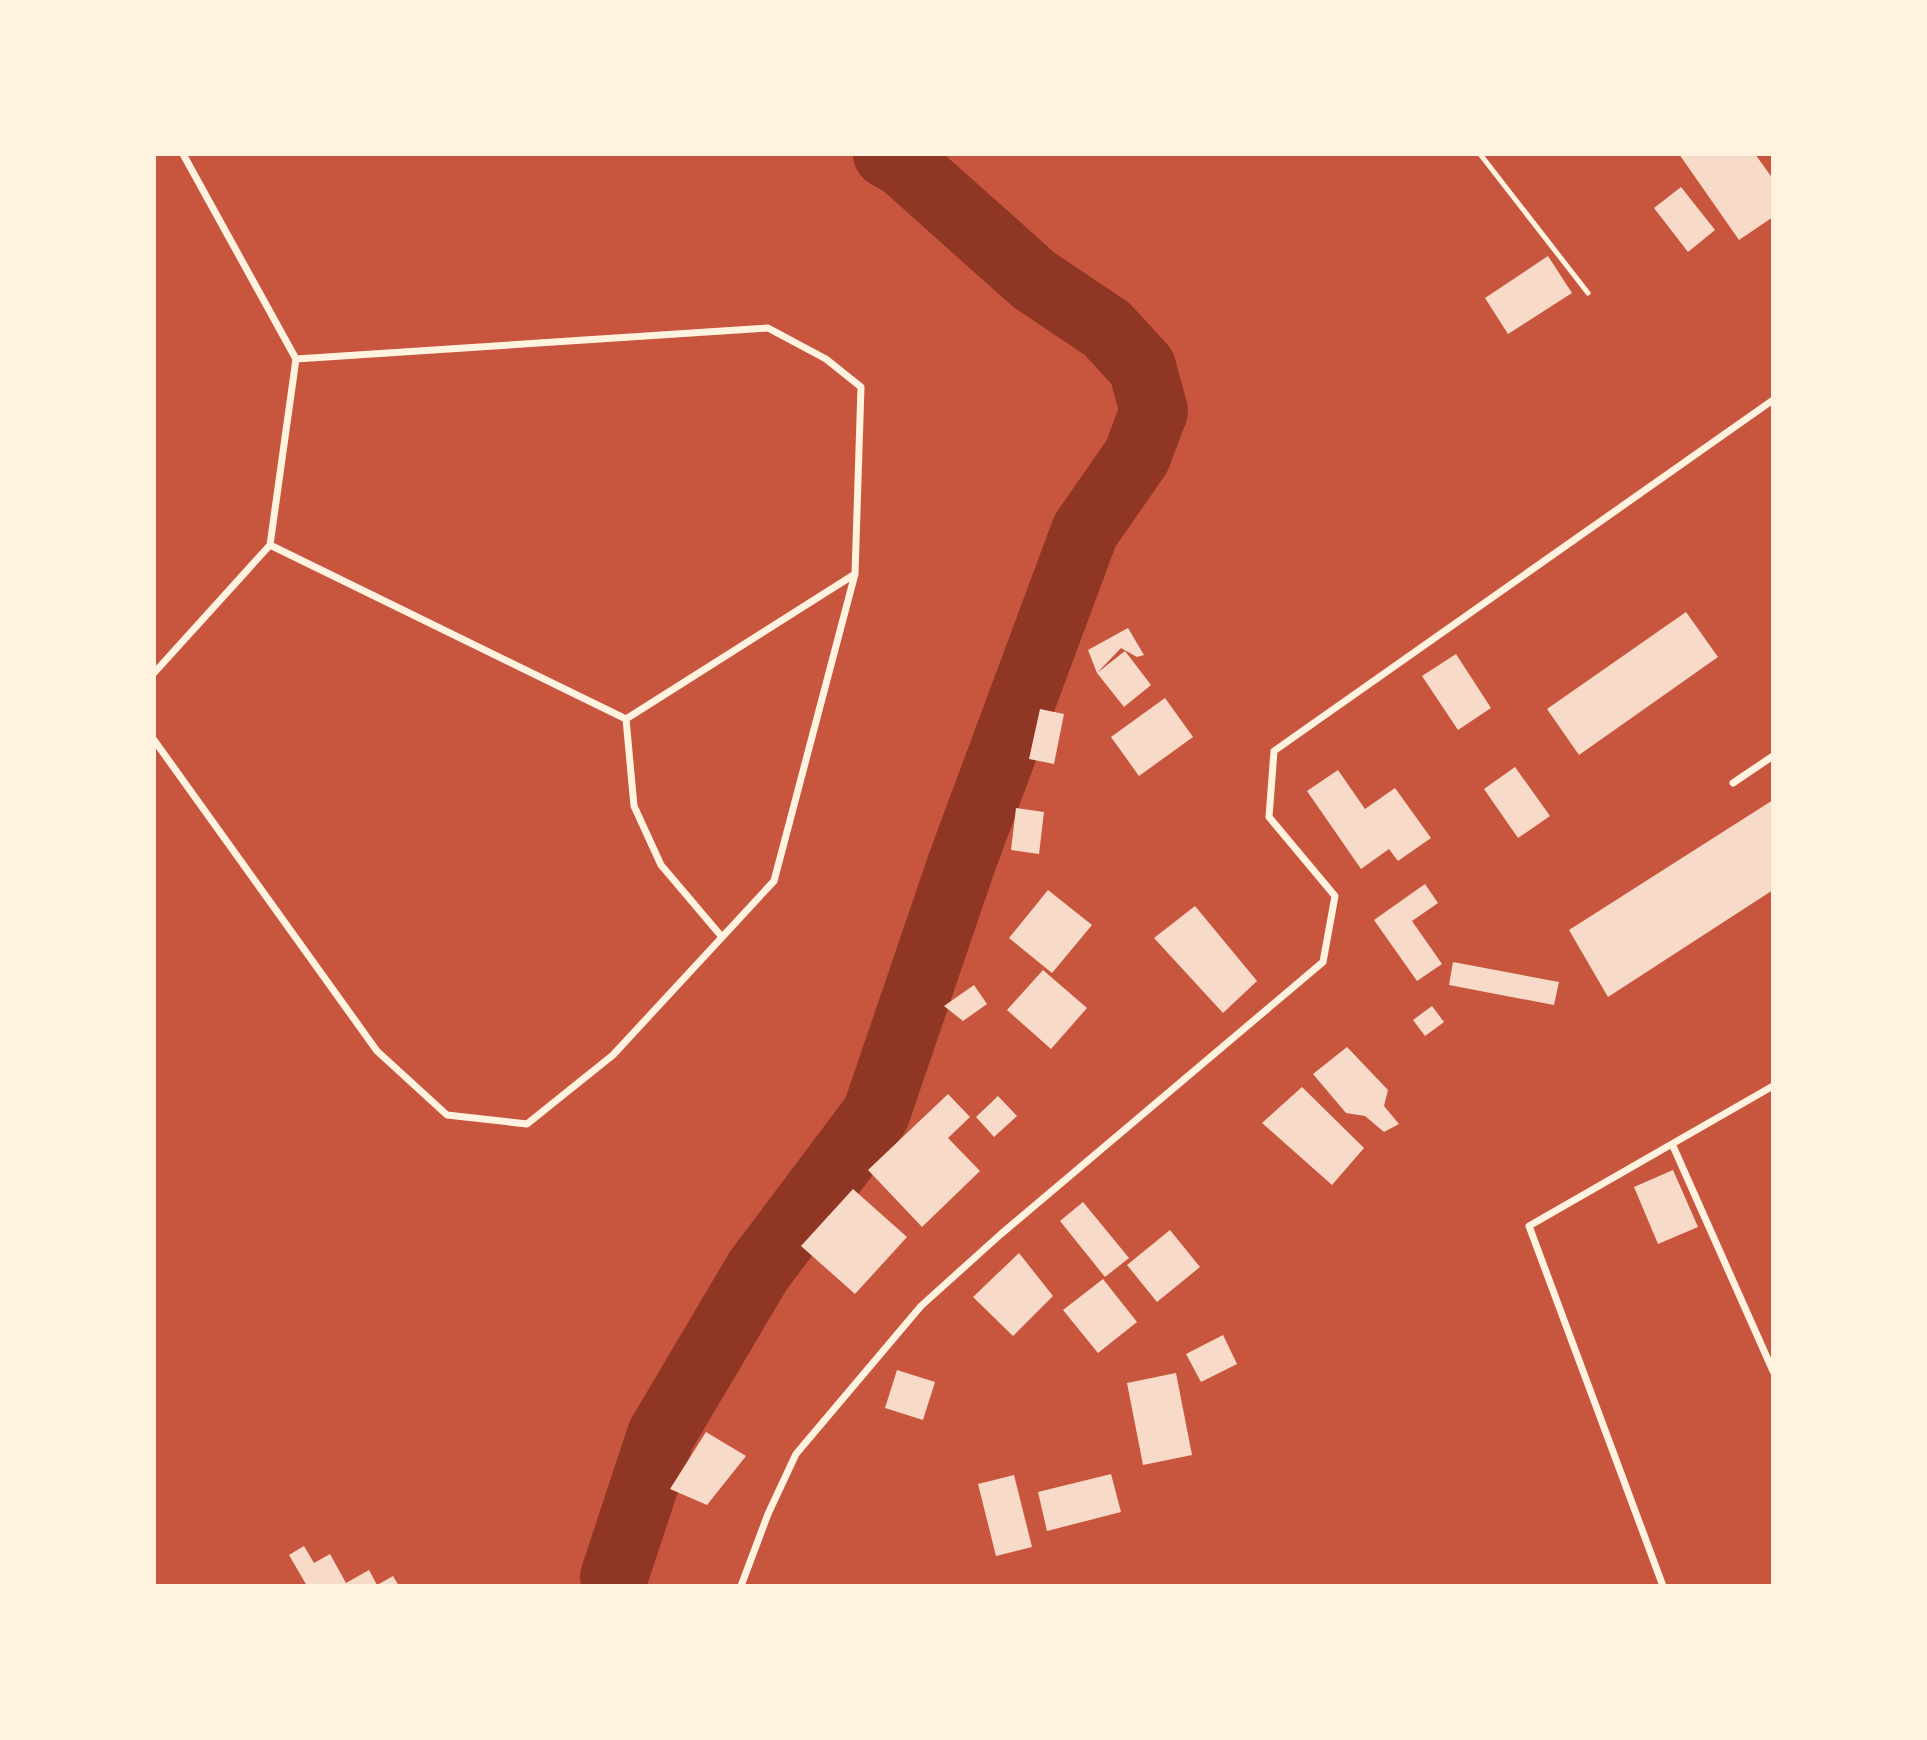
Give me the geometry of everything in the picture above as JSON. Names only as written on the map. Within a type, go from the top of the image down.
[{"type":"street","points":[[154,673],[270,545],[296,359],[183,154]]},
{"type":"street","points":[[154,740],[377,1051],[447,1115],[527,1124],[612,1055],[774,881],[855,574],[861,387],[826,359],[768,328],[296,359]]},
{"type":"street","points":[[741,1586],[768,1514],[796,1454],[921,1306],[1000,1234],[1323,962],[1335,895],[1269,817],[1274,751],[1773,400]]},
{"type":"street","points":[[270,545],[625,719]]},
{"type":"street","points":[[625,719],[855,574]]},
{"type":"street","points":[[625,719],[634,806],[662,865],[722,937]]},
{"type":"street","points":[[1733,783],[1773,756]]},
{"type":"street","points":[[1663,1586],[1529,1226],[1673,1146],[1773,1086]]},
{"type":"street","points":[[1673,1146],[1773,1371]]},
{"type":"lane","points":[[1480,154],[1588,293]]},
{"type":"building","points":[[1679,154],[1755,154],[1773,179],[1773,217],[1739,240]]},
{"type":"building","points":[[1681,187],[1715,230],[1688,252],[1654,208]]},
{"type":"building","points":[[1548,256],[1572,293],[1508,334],[1485,298]]},
{"type":"building","points":[[1686,612],[1718,657],[1579,755],[1547,709]]},
{"type":"building","points":[[1128,628],[1144,655],[1137,657],[1121,648],[1097,673],[1088,650]]},
{"type":"building","points":[[1125,651],[1151,685],[1124,707],[1097,673]]},
{"type":"building","points":[[1456,654],[1491,708],[1458,730],[1422,676]]},
{"type":"building","points":[[1165,698],[1193,737],[1139,776],[1111,737]]},
{"type":"building","points":[[1040,709],[1064,714],[1054,764],[1029,759]]},
{"type":"building","points":[[1515,767],[1550,816],[1518,838],[1484,789]]},
{"type":"building","points":[[1338,770],[1365,809],[1395,788],[1431,838],[1398,861],[1389,849],[1361,869],[1307,791]]},
{"type":"building","points":[[1773,800],[1773,890],[1608,997],[1569,930]]},
{"type":"building","points":[[1016,808],[1044,812],[1039,854],[1011,850]]},
{"type":"building","points":[[1425,884],[1438,903],[1412,921],[1442,964],[1417,981],[1374,920]]},
{"type":"building","points":[[1048,890],[1092,925],[1052,973],[1009,938]]},
{"type":"building","points":[[1195,906],[1257,981],[1223,1013],[1154,938]]},
{"type":"building","points":[[1453,962],[1559,982],[1554,1005],[1449,985]]},
{"type":"building","points":[[1043,970],[1087,1008],[1051,1049],[1007,1010]]},
{"type":"building","points":[[974,985],[987,1004],[963,1021],[944,1006]]},
{"type":"building","points":[[1432,1006],[1444,1022],[1425,1036],[1413,1020]]},
{"type":"building","points":[[1347,1047],[1388,1090],[1384,1106],[1399,1124],[1384,1132],[1365,1116],[1346,1113],[1313,1074]]},
{"type":"building","points":[[1302,1087],[1364,1148],[1332,1185],[1262,1123]]},
{"type":"building","points":[[948,1094],[970,1117],[948,1138],[980,1171],[922,1227],[868,1170]]},
{"type":"building","points":[[998,1096],[1017,1116],[994,1137],[976,1117]]},
{"type":"building","points":[[1673,1170],[1698,1227],[1658,1244],[1634,1187]]},
{"type":"building","points":[[853,1189],[907,1237],[855,1294],[801,1246]]},
{"type":"building","points":[[1083,1202],[1129,1258],[1105,1277],[1060,1221]]},
{"type":"building","points":[[1170,1230],[1200,1267],[1157,1302],[1127,1265]]},
{"type":"building","points":[[1019,1253],[1053,1296],[1013,1336],[973,1297]]},
{"type":"building","points":[[1103,1279],[1137,1322],[1098,1353],[1063,1310]]},
{"type":"building","points":[[1223,1335],[1237,1364],[1201,1382],[1186,1354]]},
{"type":"building","points":[[897,1370],[935,1382],[923,1420],[885,1408]]},
{"type":"building","points":[[1176,1373],[1192,1455],[1143,1465],[1127,1383]]},
{"type":"building","points":[[706,1432],[746,1456],[707,1505],[670,1489]]},
{"type":"building","points":[[1111,1474],[1121,1512],[1047,1531],[1038,1492]]},
{"type":"building","points":[[1014,1475],[1032,1547],[996,1556],[978,1484]]},
{"type":"building","points":[[304,1546],[314,1563],[330,1554],[346,1583],[369,1570],[377,1585],[393,1576],[399,1586],[307,1586],[289,1555]]},
{"type":"waterway","points":[[614,1577],[661,1435],[758,1271],[876,1114],[962,862],[1085,531],[1137,456],[1154,411],[1142,367],[1107,329],[1034,280],[903,163],[887,154]]}]
